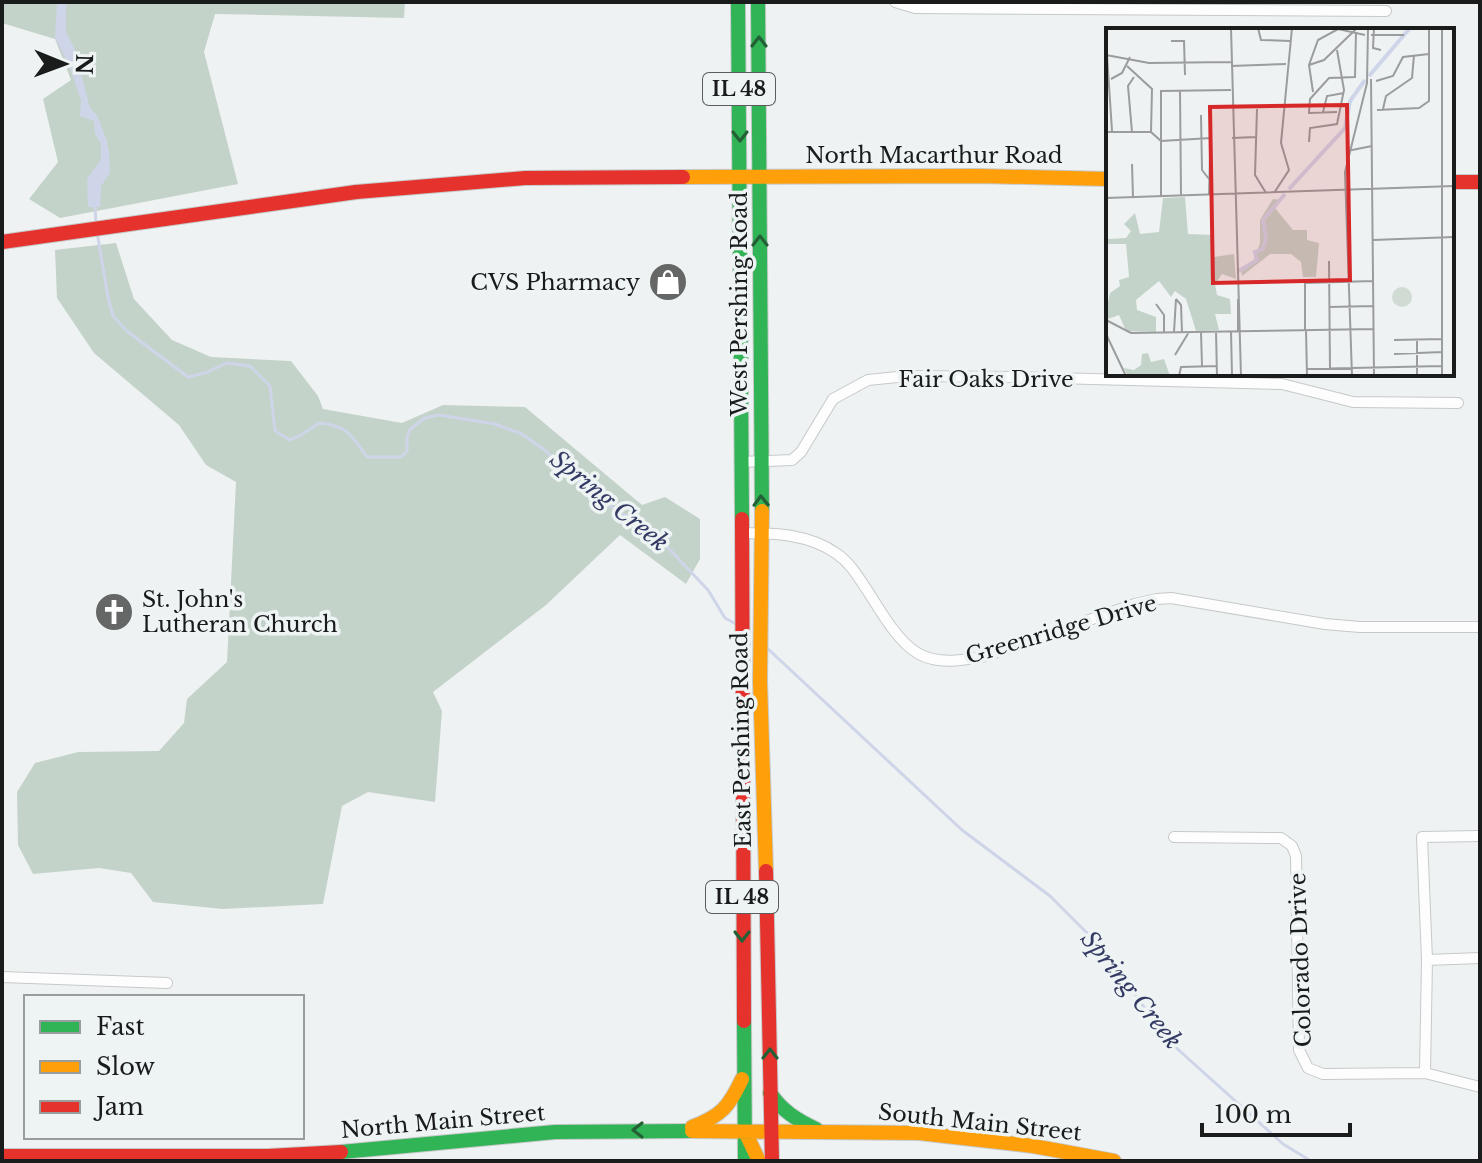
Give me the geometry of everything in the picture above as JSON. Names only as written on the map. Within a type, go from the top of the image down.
[{"type":"main road","name":"West Pershing Road","points":[[738,2],[744,1074]]},
{"type":"main road","name":"West Pershing Road","points":[[758,2],[761,607]]},
{"type":"main road","name":"North Macarthur Road","points":[[2,242],[359,191],[525,178],[979,176],[1106,179]]},
{"type":"main road","points":[[1454,182],[1480,182]]},
{"type":"main road","name":"East Pershing Road","points":[[761,607],[760,681],[768,897],[772,1161]]},
{"type":"main road","points":[[684,1131],[714,1119],[726,1110],[744,1074]]},
{"type":"main road","name":"IL 48","points":[[744,1074],[745,1161]]},
{"type":"main road","points":[[770,1093],[788,1114],[821,1132]]},
{"type":"main road","points":[[744,1131],[759,1161]]},
{"type":"main road","name":"North Main Street","points":[[2,1156],[268,1156],[555,1132],[744,1131]]},
{"type":"main road","name":"South Main Street","points":[[744,1131],[919,1133],[1033,1146],[1114,1161]]},
{"type":"street","points":[[895,2],[915,8],[1219,5],[1386,11]]},
{"type":"street","name":"Fair Oaks Drive","points":[[741,462],[792,460],[801,452],[833,399],[868,380],[907,376],[1224,378],[1282,384],[1368,404],[1458,403]]},
{"type":"street","name":"Greenridge Drive","points":[[742,533],[800,537],[836,553],[847,562],[892,628],[907,644],[919,655],[939,660],[986,656],[1157,599],[1197,601],[1325,624],[1480,627]]},
{"type":"street","points":[[1425,1073],[1427,960],[1422,837],[1480,836]]},
{"type":"street","name":"Colorado Drive","points":[[1174,837],[1281,838],[1292,846],[1296,856],[1299,1050],[1308,1068],[1323,1074],[1425,1073],[1480,1087]]},
{"type":"street","points":[[1427,960],[1480,958]]},
{"type":"street","points":[[2,977],[167,983]]},
{"type":"shaded area","points":[[2,2],[405,2],[404,18],[215,14],[204,52],[238,184],[60,218],[29,199],[58,162],[43,99],[71,80],[55,39],[2,23]]},
{"type":"shaded area","points":[[116,243],[134,299],[172,340],[211,357],[291,361],[318,396],[323,409],[402,423],[443,405],[525,407],[642,505],[665,497],[700,519],[700,559],[686,584],[620,535],[546,605],[433,692],[442,711],[435,802],[368,792],[342,806],[323,904],[223,909],[153,902],[131,873],[99,868],[33,874],[18,845],[17,792],[35,763],[78,752],[159,751],[184,723],[187,699],[227,662],[236,482],[206,465],[179,425],[94,353],[57,298],[55,250]]},
{"type":"water","points":[[57,2],[66,2],[66,32],[74,47],[90,108],[97,115],[107,141],[110,173],[101,186],[100,207],[88,207],[87,179],[101,160],[101,144],[95,134],[94,121],[80,116],[81,100],[69,65],[55,38]]},
{"type":"waterway","name":"Spring Creek","points":[[95,204],[96,225]]},
{"type":"waterway","name":"Spring Creek","points":[[97,232],[113,316],[128,332],[188,377],[227,363],[250,366],[270,386],[275,431],[290,440],[319,423],[337,426],[352,437],[367,457],[401,457],[407,451],[410,429],[425,418],[439,415],[495,424],[522,434],[602,501],[654,533],[708,590],[725,618],[736,624]]},
{"type":"waterway","name":"Spring Creek","points":[[767,648],[962,830],[1050,896],[1110,956],[1163,1036],[1283,1144],[1311,1161]]},
{"type":"traffic: fast","points":[[738,2],[742,519]]},
{"type":"traffic: fast","points":[[758,2],[762,511]]},
{"type":"traffic: fast","points":[[744,1021],[745,1161]]},
{"type":"traffic: fast","points":[[770,1093],[790,1114],[816,1129]]},
{"type":"traffic: fast","points":[[341,1152],[555,1132],[692,1131]]},
{"type":"traffic: slow","points":[[683,177],[1106,179]]},
{"type":"traffic: slow","points":[[762,511],[760,681],[766,871]]},
{"type":"traffic: slow","points":[[692,1127],[723,1109],[742,1079]]},
{"type":"traffic: slow","points":[[692,1131],[919,1133],[1033,1146],[1114,1161]]},
{"type":"traffic: slow","points":[[747,1136],[759,1161]]},
{"type":"traffic: jam","points":[[2,242],[356,192],[525,178],[683,177]]},
{"type":"traffic: jam","points":[[1454,182],[1480,182]]},
{"type":"traffic: jam","points":[[742,519],[744,1021]]},
{"type":"traffic: jam","points":[[766,871],[772,1161]]},
{"type":"traffic: jam","points":[[2,1156],[268,1156],[341,1152]]},
{"type":"place","name":"CVS Pharmacy","points":[[668,282]]},
{"type":"place","name":"St. John's Lutheran Church","points":[[114,612]]}]
